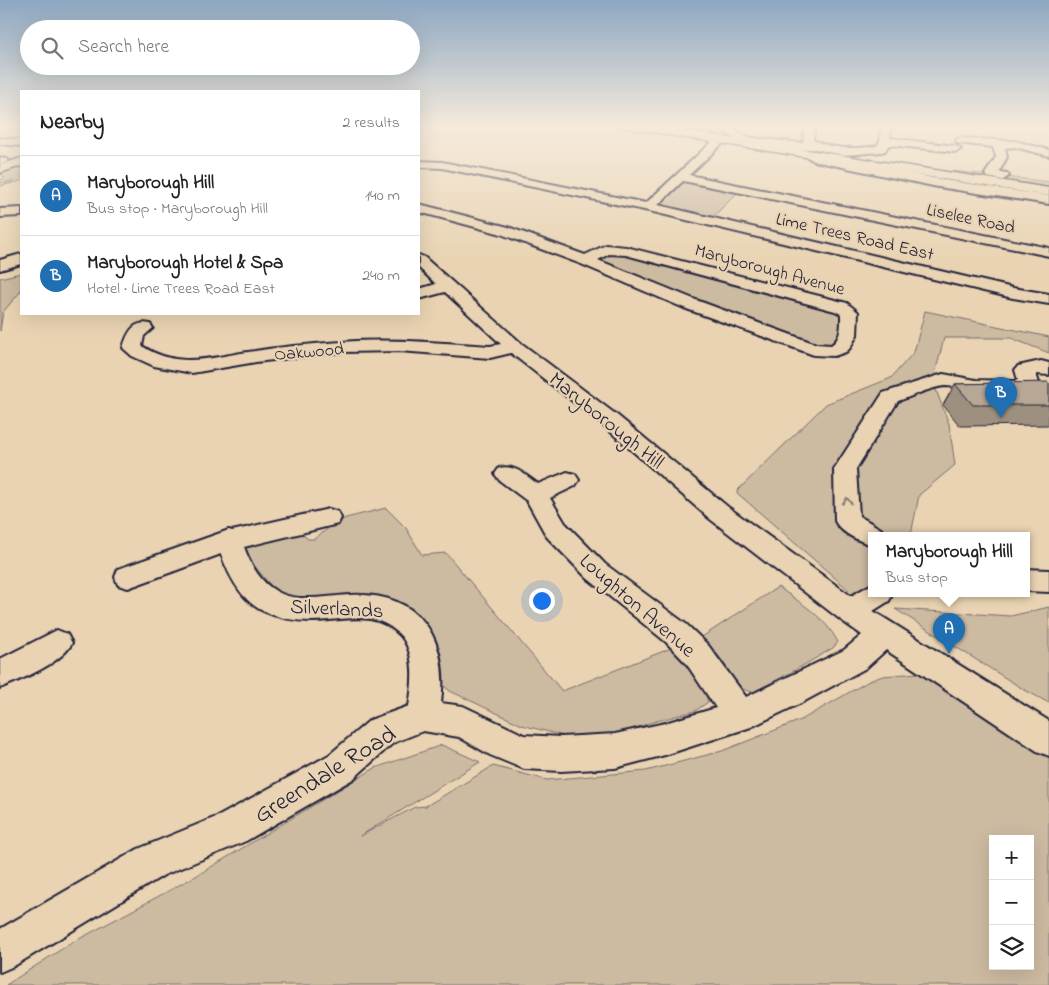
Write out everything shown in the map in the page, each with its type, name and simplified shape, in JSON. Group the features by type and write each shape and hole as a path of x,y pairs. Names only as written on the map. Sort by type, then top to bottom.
{"main road":[{"path":"927,171 1049,192"}],"street":[{"name":"Lime Trees Road East","path":"471,171 554,188 552,190 557,194 579,202 606,203 614,201 650,208 1013,293 1049,299"},
{"path":"650,208 687,171"},
{"path":"871,171 1049,200"},
{"path":"941,171 948,172"},
{"path":"993,171 991,174 1003,176"},
{"name":"Liselee Road","path":"680,177 1049,252"},
{"name":"Maryborough Avenue","path":"420,208 503,230 586,261 690,304 814,349 835,350 844,343 850,330 849,312 841,307 626,251 606,249 586,261"},
{"path":"0,213 20,212"},
{"path":"0,265 20,259"},
{"name":"Maryborough Hill","path":"420,261 515,347 611,421 719,513 851,612 1049,740"},
{"path":"420,294 448,286"},
{"name":"Oakwood","path":"144,328 136,334 132,348 145,357 182,367 343,346 399,346 490,352 515,347"},
{"path":"868,534 847,522 845,469 890,397 943,380 976,386 1016,387 1029,383 1025,370 1041,367 1049,369"},
{"name":"Loughton Avenue","path":"507,474 536,495 556,530 596,571 676,633 697,654 740,716"},
{"path":"536,495 567,480"},
{"path":"128,577 228,540 329,518"},
{"name":"Silverlands","path":"228,540 238,568 263,596 274,603 308,609 378,606 396,612 411,626 423,645 428,676 428,691 423,716"},
{"path":"1030,580 1049,581"},
{"path":"851,612 872,597"},
{"name":"Greendale Road","path":"0,952 151,862 233,828 341,767 382,731 423,716 463,722 502,743 524,752 561,754 615,751 665,740 740,716 792,692 855,659 884,634"},
{"path":"0,674 57,643"}],"shaded area":[{"path":"20,171 20,181 0,186 13,181 0,183 0,180 5,178 0,173"},
{"path":"953,171 1049,182 1049,190 952,175"},
{"path":"684,180 739,191 712,218 657,206"},
{"path":"606,249 841,307 850,330 832,350 586,261"},
{"path":"20,273 20,292 3,312 0,331 0,278"},
{"path":"925,311 1049,337 1049,353 1011,338 944,338 933,382 949,424 955,465 919,495 912,532 868,532 868,589 850,591 736,492 826,404 891,378 914,352"},
{"path":"386,508 406,528 422,555 446,553 562,691 674,647 701,682 708,702 695,711 620,733 564,736 522,725 450,691 439,682 407,611 281,598 247,557 246,542 299,531 308,539 314,539 334,524 346,518"},
{"path":"778,587 819,618 833,633 838,642 833,648 792,672 753,692 747,691 737,684 721,659 702,637"},
{"path":"1049,607 1049,703 1023,689 895,609 1011,616"},
{"path":"918,673 932,676 1049,751 1049,985 6,985 68,945 196,876 375,768 442,745 480,762 360,836 415,807 426,806 493,766 547,780 646,771 722,751 801,720 869,681 883,676"}],"building":[{"path":"1048,382 1049,405 973,405 955,384"}],"place":[{"name":"Maryborough Hotel & Spa","path":"1001,418"},
{"name":"Maryborough Hill","path":"949,654"}]}
